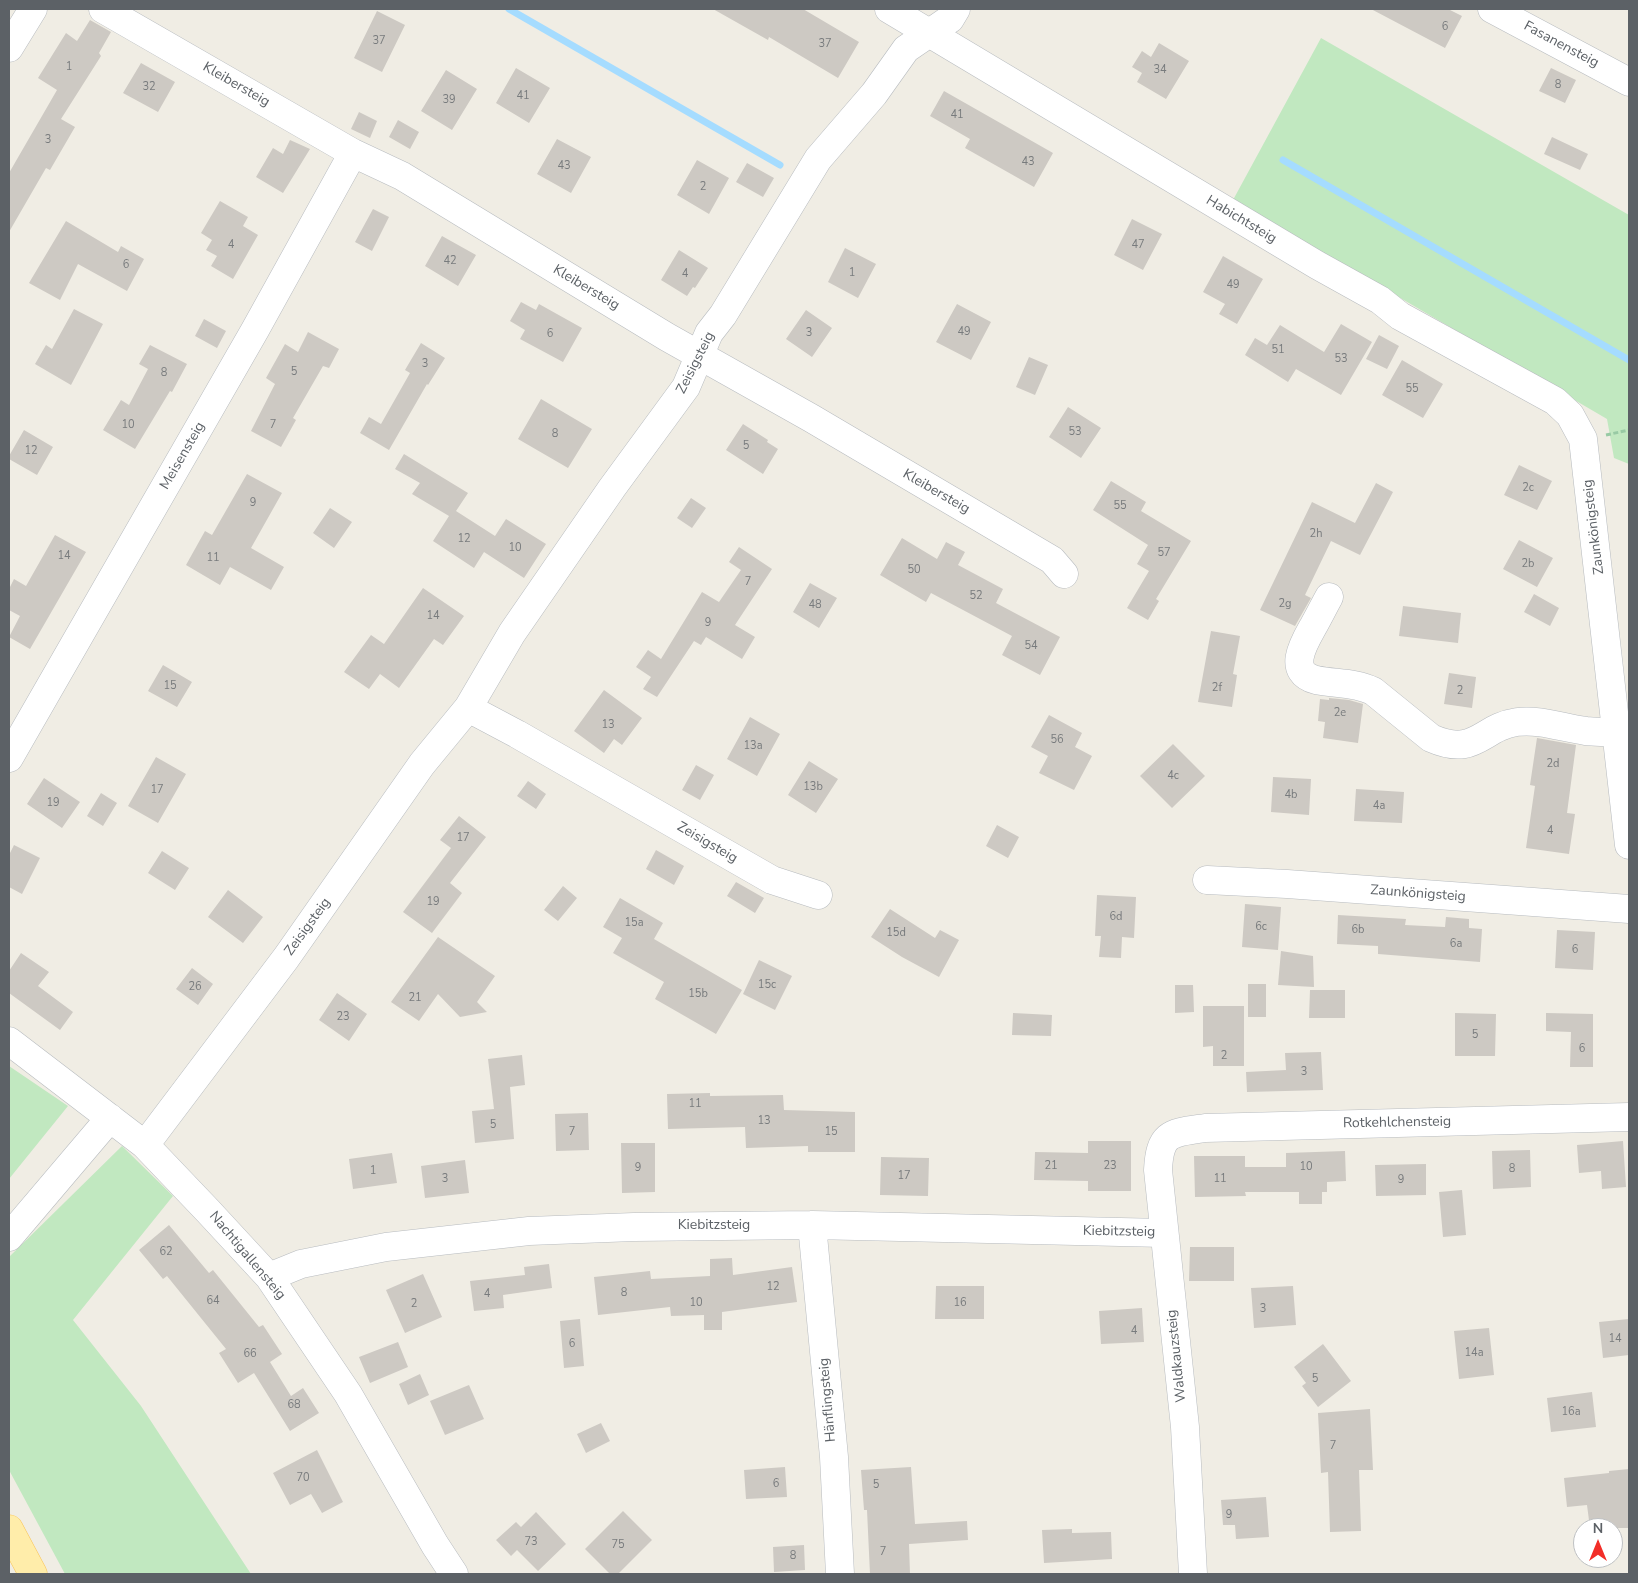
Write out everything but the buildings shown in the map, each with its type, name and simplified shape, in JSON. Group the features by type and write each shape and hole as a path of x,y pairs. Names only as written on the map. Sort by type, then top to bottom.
{"main road":[{"path":"9,1529 33,1574"}],"street":[{"path":"9,48 33,9"},
{"name":"Kleibersteig","path":"103,9 353,153 402,176 699,356 811,418 1052,560 1064,574"},
{"name":"Habichtsteig","path":"889,9 1308,260 1380,300 1400,316 1555,401 1570,415 1583,439"},
{"name":"Zeisigsteig","path":"145,1145 286,958 422,764 468,708 512,633 612,488 686,387 709,333 723,315 818,159 874,94 906,49 950,19 956,9"},
{"name":"Fasanensteig","path":"1492,9 1629,82"},
{"name":"Meisensteig","path":"9,758 246,346 353,153"},
{"name":"Zaunkönigsteig","path":"1583,439 1629,845"},
{"path":"1329,597 1302,648 1299,657 1299,667 1306,675 1314,679 1362,686 1372,691 1431,738 1448,744 1468,744 1502,727 1525,722 1586,731 1616,733"},
{"name":"Zeisigsteig","path":"468,708 517,734 772,880 818,895"},
{"name":"Zaunkönigsteig","path":"1208,880 1287,884 1629,910"},
{"name":"Nachtigallensteig","path":"9,1042 145,1145 208,1210 269,1278 348,1394 454,1574"},
{"name":"Rotkehlchensteig","path":"1166,1139 1182,1131 1205,1128 1629,1117"},
{"path":"9,1237 110,1118"},
{"name":"Waldkauzsteig","path":"1166,1139 1159,1152 1158,1170 1185,1427 1193,1574"},
{"name":"Kiebitzsteig","path":"269,1278 301,1264 386,1247 529,1231 634,1227 812,1225 1164,1233"},
{"name":"Hänflingsteig","path":"812,1225 834,1457 840,1574"}],"green space":[{"path":"1321,38 1629,215 1629,464 1614,458 1607,419 1233,200"},
{"path":"9,1066 68,1106 9,1179"},
{"path":"122,1146 173,1196 73,1320 141,1406 251,1574 65,1574 9,1470 9,1257"}],"waterway":[{"path":"509,9 780,165"},
{"path":"1283,160 1629,360"}]}
